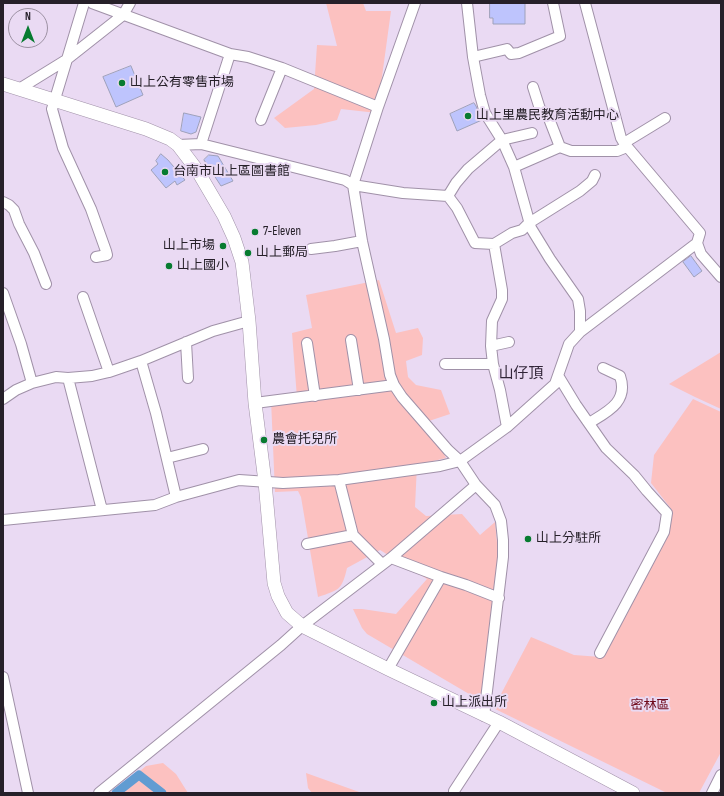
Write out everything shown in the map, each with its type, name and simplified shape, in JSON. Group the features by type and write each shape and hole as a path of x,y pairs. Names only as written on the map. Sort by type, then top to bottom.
{"main road":[{"path":"3,84 146,129 170,139 178,145 197,170 216,201 231,229 242,262 249,321 255,403 265,482 272,571 276,591 280,602 287,613 302,626 498,722 633,793"}],"street":[{"path":"84,3 52,109 63,148 91,209 106,250 107,255 96,257"},
{"path":"92,3 230,54 248,57 282,68 378,107"},
{"path":"19,89 66,60 123,15 130,3"},
{"path":"415,3 378,107 353,185 362,241 384,338 390,375 394,385 402,397 448,450 460,461 476,485 495,504 500,521 503,540 503,557 484,716"},
{"path":"467,3 473,57 485,113 502,140 514,167 529,223 550,259 578,299 580,311 580,332"},
{"path":"473,57 507,49 511,54 519,53 560,36 553,3"},
{"path":"3,520 155,505 176,497 239,480 283,483 339,480 440,466 460,461 507,427 555,384 559,377 569,344 580,332 697,242 700,233 625,145 621,138 585,3"},
{"path":"201,144 230,54"},
{"path":"261,120 282,68"},
{"path":"533,87 540,109 548,116 560,147"},
{"path":"514,167 560,147 571,151 617,151 665,118"},
{"path":"448,196 456,183 468,169 502,140 532,133"},
{"path":"178,145 201,144 345,180 353,185 403,193 448,196 457,208 475,243 494,244 512,233 522,230 529,223 592,181 595,175"},
{"path":"3,202 9,205 17,215 19,224 34,253 46,284"},
{"path":"311,249 362,241"},
{"path":"697,242 721,269"},
{"path":"697,242 701,254 721,278"},
{"path":"494,244 502,290 502,299 492,321 491,346 493,364 507,427"},
{"path":"3,293 21,344 32,383"},
{"path":"83,297 109,372"},
{"path":"3,399 16,390 32,383 56,377 68,378 92,376 109,372 141,361 213,331 249,321"},
{"path":"351,340 359,390"},
{"path":"186,342 188,378"},
{"path":"491,346 509,342"},
{"path":"307,343 315,396"},
{"path":"141,361 176,497"},
{"path":"445,364 493,364"},
{"path":"589,423 610,410 622,396 620,376 603,368"},
{"path":"559,377 576,405 606,448 634,474 667,513 664,532 600,653"},
{"path":"68,378 102,510"},
{"path":"255,403 394,385"},
{"path":"167,458 203,449"},
{"path":"339,480 353,534 382,564"},
{"path":"99,793 281,645 302,626 391,558 476,485"},
{"path":"307,544 353,534"},
{"path":"391,558 441,578 466,585 499,598"},
{"path":"388,669 441,578"},
{"path":"3,677 28,793"},
{"path":"454,791 498,722"},
{"path":"712,793 721,775"}],"green space":[{"path":"326,3 363,3 366,11 391,11 377,113 341,109 337,120 316,125 285,128 274,118 314,89 317,45 337,46"},
{"path":"379,280 396,333 418,328 423,338 422,355 406,361 408,377 416,385 441,390 450,414 429,421 446,458 417,465 415,507 426,516 462,514 480,535 495,522 499,563 481,701 367,634 362,628 353,609 396,614 427,579 380,550 347,568 341,585 335,591 318,597 301,497 298,491 275,492 271,400 297,398 292,333 312,328 306,295"},
{"path":"721,352 721,409 669,384"},
{"name":"密林區","path":"693,399 721,412 721,752 699,793 667,793 491,707 501,694 531,637 574,655 601,657 668,532 672,510 651,483 654,455"},
{"path":"163,763 176,774 188,793 113,793 146,766"},
{"path":"306,773 362,793 312,793 308,788"}],"building":[{"path":"490,3 525,3 525,24 493,24 493,18 490,18"},
{"name":"山上公有零售市場","path":"131,66 143,95 116,107 103,77"},
{"name":"山上里農民教育活動中心","path":"474,103 482,120 457,131 450,114"},
{"path":"184,113 201,117 196,132 191,134 181,131"},
{"name":"台南市山上區圖書館","path":"161,154 185,180 177,185 175,181 166,188 151,170 158,164 156,161"},
{"path":"209,155 218,156 233,181 221,186 204,160"},
{"path":"691,256 702,271 694,277 683,262"}],"waterway":[{"path":"116,793 139,775 162,793"}],"place":[{"name":"山上公有零售市場","path":"122,83"},
{"name":"山上里農民教育活動中心","path":"468,116"},
{"name":"台南市山上區圖書館","path":"165,172"},
{"name":"7-Eleven","path":"255,232"},
{"name":"山上市場","path":"223,246"},
{"name":"山上郵局","path":"248,253"},
{"name":"山上國小","path":"169,266"},
{"name":"農會托兒所","path":"264,440"},
{"name":"山上分駐所","path":"528,539"},
{"name":"山上派出所","path":"434,703"}],"district":[{"name":"山仔頂","path":"521,374"}]}
